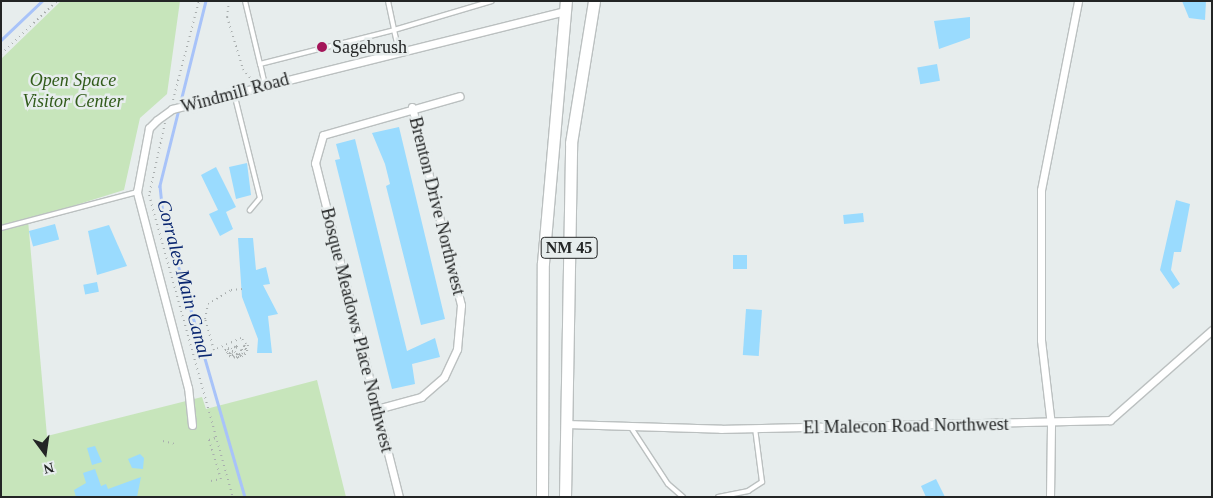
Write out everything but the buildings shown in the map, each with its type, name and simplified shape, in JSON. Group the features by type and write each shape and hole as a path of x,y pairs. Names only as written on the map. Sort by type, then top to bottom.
{"main road":[{"name":"NM 45","path":"565,497 571,143 594,1"},
{"name":"NM 45","path":"542,497 543,263 565,6"}],"street":[{"path":"1050,497 1051,425 1041,340 1041,190 1078,1"},
{"name":"Windmill Road","path":"192,424 188,388 137,192 150,128 169,111 190,107 255,87 399,51 565,6"},
{"path":"412,107 460,96"},
{"name":"Bosque Meadows Place Northwest","path":"399,497 315,164 323,135 412,107"},
{"name":"Brenton Drive Northwest","path":"377,409 421,397 444,376 457,349 461,305 412,107"},
{"name":"El Malecon Road Northwest","path":"566,424 755,428 1051,425 1110,420 1212,330"}],"lane":[{"path":"244,1 265,85"},
{"path":"388,1 399,51"},
{"path":"260,64 394,30 492,1"},
{"path":"234,93 260,198 250,210"},
{"path":"1,228 137,192"},
{"path":"630,426 671,488 683,497"},
{"path":"718,497 748,491 762,482 755,428"}],"path":[{"path":"1,54 56,1"},
{"path":"199,1 179,87 169,111 149,195 233,497"},
{"path":"229,1 229,23 244,69 255,87"},
{"path":"235,347 231,348 237,354 230,348 224,349 231,358 237,358 244,356 248,349 248,345 245,353 239,357 234,357 228,354 226,350 232,356 237,356 231,354 228,349 238,354 245,346 238,357 245,352 246,347 245,341 237,337 214,350 205,319 208,304 231,290 242,289"},
{"path":"211,481 221,479 209,440 216,438"},
{"path":"164,441 176,444"}],"green space":[{"name":"Open Space Visitor Center","path":"61,1 180,1 167,94 140,118 124,190 28,220 47,436 202,397 206,409 317,380 346,497 1,497 1,59"}],"waterway":[{"path":"1,40 42,1"},
{"name":"Corrales Main Canal","path":"206,1 160,186 163,213 245,497"}],"place":[{"name":"Sagebrush","path":"322,47"}]}
